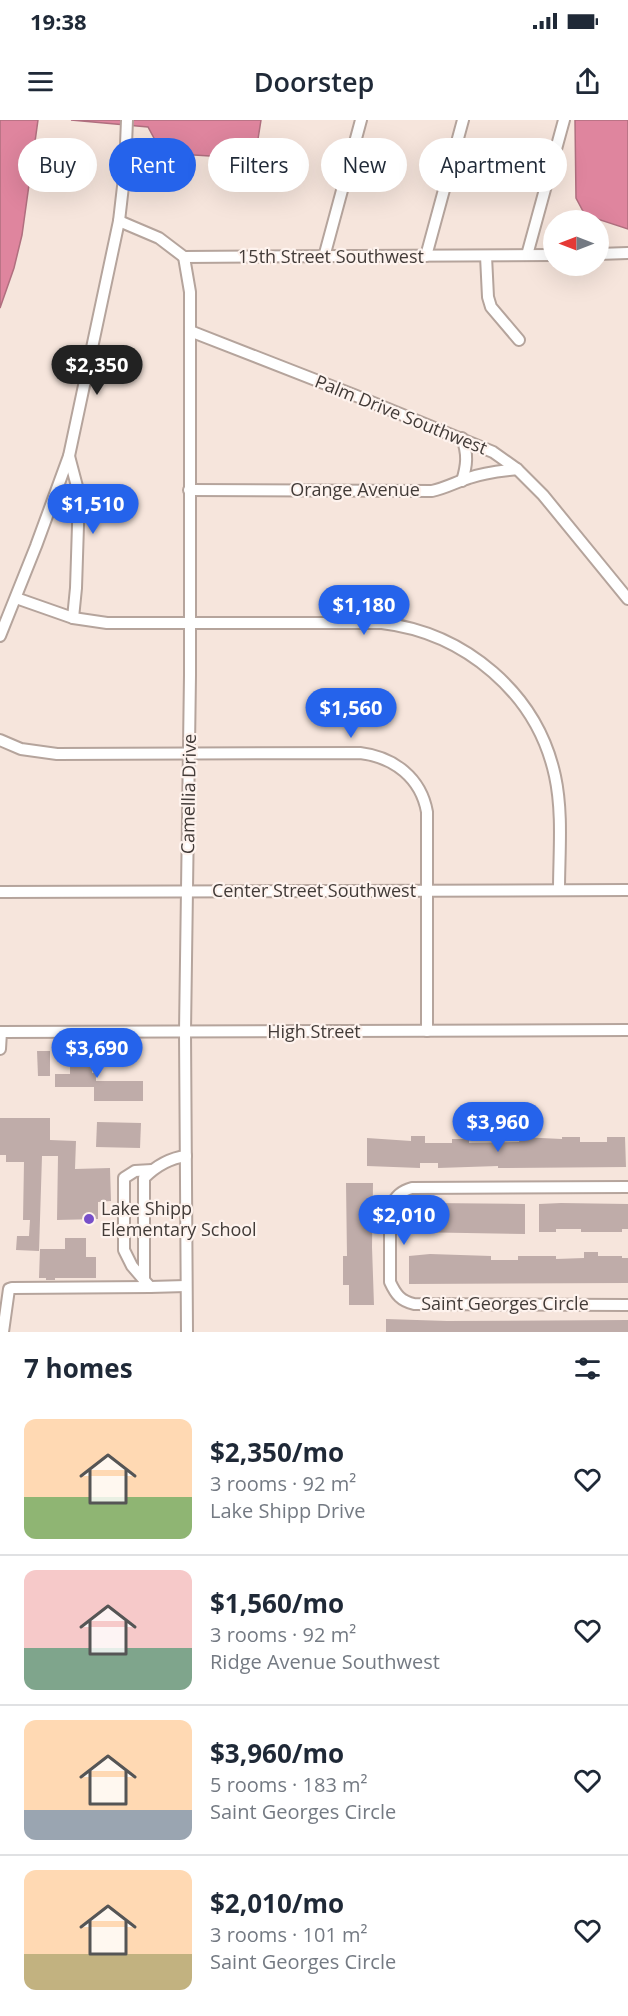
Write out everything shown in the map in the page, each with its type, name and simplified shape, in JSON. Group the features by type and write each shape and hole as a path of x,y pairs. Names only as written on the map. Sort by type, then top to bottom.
{"street":[{"path":"0,636 69,456 119,221 127,120"},
{"path":"324,257 361,120"},
{"path":"426,256 463,120"},
{"path":"527,255 564,120"},
{"path":"119,221 152,234 184,257"},
{"path":"609,254 628,253"},
{"name":"15th Street Southwest","path":"184,257 543,255"},
{"path":"486,256 488,297 492,307 519,340"},
{"name":"Camellia Drive","path":"184,257 190,292 190,753 185,1032 187,1332"},
{"name":"Palm Drive Southwest","path":"190,332 493,452 517,469 567,524 628,598"},
{"path":"462,438 467,451 467,459 462,481"},
{"path":"69,456 79,494 77,576 73,618"},
{"name":"Orange Avenue","path":"189,490 432,490 449,487 489,472 517,469"},
{"path":"16,598 73,618 107,623 382,623 426,632 446,640 469,653 493,672 519,699 546,747 555,776 559,805 559,890"},
{"path":"0,740 21,749 36,752 100,754 360,753 392,762 418,787 425,805 427,1031"},
{"name":"Center Street Southwest","path":"0,892 628,890"},
{"name":"High Street","path":"1,1032 628,1030"},
{"path":"0,1049 1,1032"},
{"path":"147,1284 144,1178 152,1170 176,1157 186,1156"},
{"path":"147,1284 127,1259 124,1250 123,1184 128,1174 152,1170"},
{"name":"Saint Georges Circle","path":"628,1187 412,1188 402,1191 394,1198 390,1207 390,1282 394,1292 403,1302 414,1304 628,1305"},
{"path":"3,1332 10,1288 147,1284 186,1286"}],"shaded area":[{"path":"0,120 38,120 35,138 18,138 18,192 28,192 22,235 14,268 0,308"},
{"path":"71,120 261,120 258,138 208,138 208,156 196,155 196,138 154,138 148,127"},
{"path":"575,120 628,120 628,229 609,223 609,210 582,210 576,198"}],"building":[{"path":"70,1046 92,1046 92,1073 96,1073 96,1081 143,1081 143,1101 94,1101 94,1087 55,1087 55,1074 70,1074"},
{"path":"37,1051 50,1051 50,1076 38,1076"},
{"path":"0,1118 50,1118 50,1140 76,1141 75,1169 110,1168 111,1201 98,1202 98,1219 57,1220 58,1156 42,1156 39,1251 16,1250 17,1236 29,1236 30,1220 23,1220 24,1162 6,1162 6,1155 0,1155"},
{"path":"97,1122 141,1123 140,1148 96,1147"},
{"path":"411,1136 425,1136 425,1143 452,1143 452,1139 469,1139 469,1143 519,1142 520,1137 562,1139 562,1137 580,1137 580,1142 607,1142 607,1137 625,1137 626,1167 438,1168 438,1163 420,1163 420,1168 367,1166 367,1138 411,1141"},
{"path":"346,1183 373,1183 374,1305 349,1305 349,1285 343,1285 343,1256 347,1256"},
{"path":"430,1203 525,1204 525,1234 408,1232 409,1205 430,1205"},
{"path":"539,1204 628,1204 628,1229 622,1229 622,1232 581,1232 581,1229 556,1229 556,1232 539,1232"},
{"path":"65,1238 86,1238 86,1257 96,1257 96,1278 46,1280 46,1278 39,1278 40,1249 65,1249"},
{"path":"584,1252 598,1252 598,1256 628,1258 628,1283 409,1284 409,1256 430,1254 491,1256 491,1260 518,1260 518,1256 556,1256 556,1259 584,1258"},
{"path":"386,1319 628,1320 628,1332 386,1332"}],"place":[{"name":"Lake Shipp Elementary School","path":"89,1219"}]}
